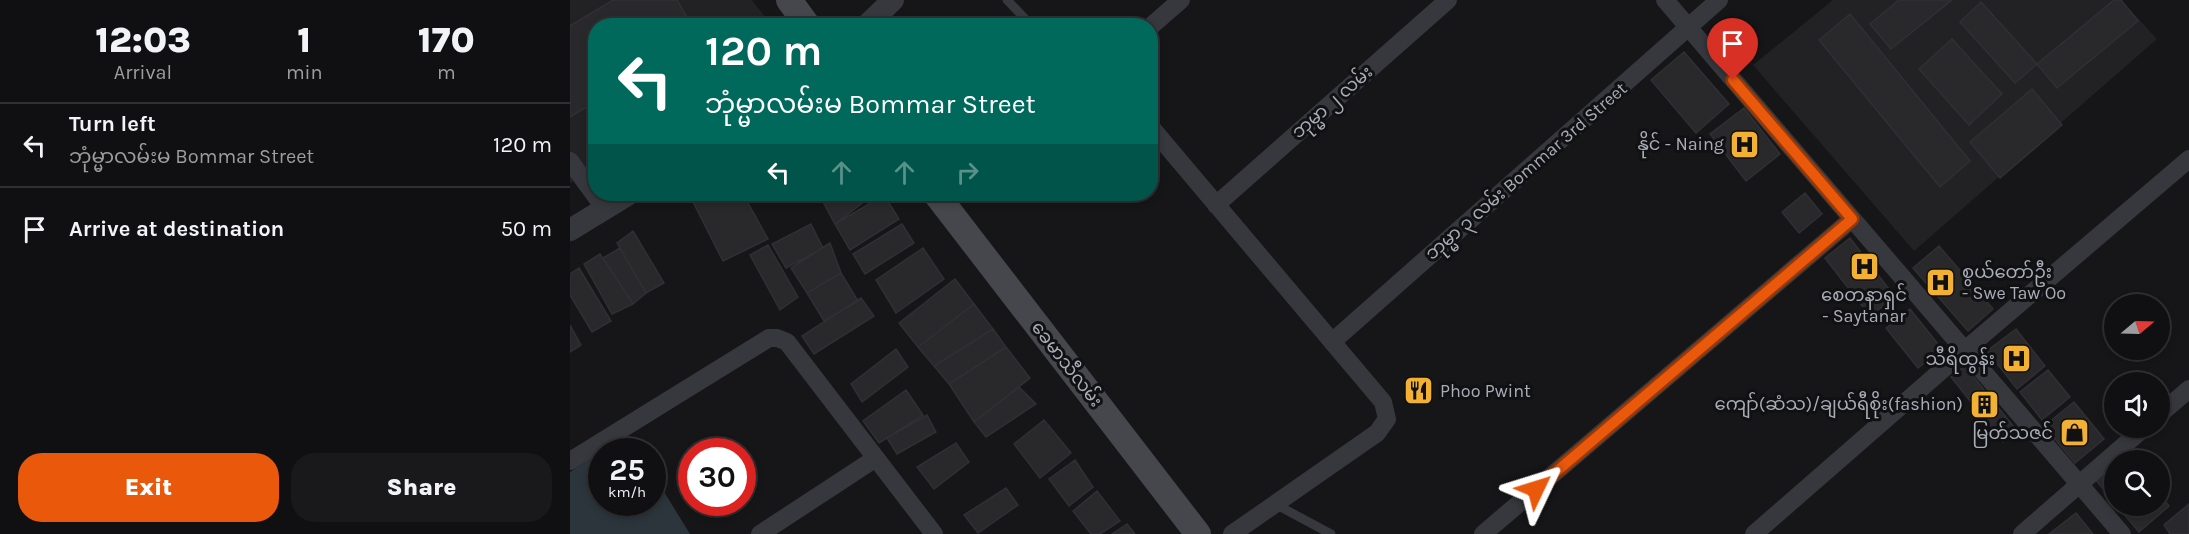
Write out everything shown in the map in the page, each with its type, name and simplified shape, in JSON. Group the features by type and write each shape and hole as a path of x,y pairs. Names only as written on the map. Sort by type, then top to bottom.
{"main road":[{"path":"789,0 802,18"},
{"name":"ခေမာသီလမ်း","path":"941,201 1198,534"}],"street":[{"path":"874,18 893,0"},
{"path":"1158,20 1181,0"},
{"name":"ဘုမ္မာ ၂ လမ်း","path":"1216,205 1448,0"},
{"path":"1665,0 2122,534"},
{"name":"ဘုမ္မာ ၃ လမ်း Bommar 3rd Street","path":"1332,342 1719,0"},
{"path":"1158,136 1383,402 1388,419 1377,433 1232,534"},
{"path":"1754,534 2189,159"},
{"path":"570,161 588,186"},
{"path":"599,201 605,209"},
{"path":"570,230 618,201"},
{"path":"1483,534 1852,219"},
{"path":"570,460 769,338 777,338 787,342 934,534"},
{"path":"2170,405 2189,389"},
{"path":"2022,534 2132,438"},
{"path":"760,534 876,458"}],"lane":[{"path":"1007,0 1024,18"},
{"path":"1275,504 1332,534"}],"shaded area":[{"path":"570,0 752,0 766,18 588,18 588,171 570,183"},
{"path":"1833,0 2121,0 2157,39 1914,251 1753,65"},
{"path":"588,460 588,516 666,516 666,495 690,534 570,534 570,472"}],"building":[{"path":"613,0 677,0 687,18 588,18 588,106 570,117 570,26"},
{"path":"1899,0 1952,0 1891,49 1870,24"},
{"path":"2114,0 2121,0 2138,21 2057,88 2037,64"},
{"path":"1981,2 2037,64 2015,83 1960,22"},
{"path":"1850,14 1970,161 1940,187 1819,40"},
{"path":"1952,39 2002,94 1969,125 1919,69"},
{"path":"1684,52 1729,104 1696,133 1651,80"},
{"path":"2032,89 2062,125 2000,178 1970,142"},
{"name":"နိုင် - Naing","path":"1744,108 1780,154 1746,181 1710,134"},
{"path":"1805,193 1822,214 1799,233 1782,212"},
{"path":"693,201 747,201 768,239 723,261"},
{"path":"823,201 865,201 835,224"},
{"path":"874,201 888,201 899,219 850,250 835,224"},
{"path":"811,224 823,248 786,268 772,244"},
{"path":"902,224 914,243 865,274 853,254"},
{"path":"633,231 664,283 646,293 617,243"},
{"path":"1850,238 1895,297 1870,316 1825,258"},
{"path":"830,243 841,273 807,293 791,268"},
{"path":"768,245 798,297 780,310 750,255"},
{"path":"1939,246 1993,309 1968,331 1913,268"},
{"path":"620,248 646,293 633,304 603,258"},
{"path":"923,248 944,279 896,313 876,280"},
{"path":"600,254 633,304 612,314 584,264"},
{"path":"579,268 611,321 592,332 570,295 570,274"},
{"path":"841,273 858,301 824,321 807,293"},
{"path":"955,279 974,304 918,347 899,323"},
{"path":"861,298 874,316 814,354 802,336"},
{"path":"974,304 993,329 934,366 918,347"},
{"path":"1910,309 1942,349 1918,368 1886,328"},
{"path":"570,325 581,345 570,352"},
{"path":"993,329 1006,347 949,384 934,366"},
{"name":"သီရိထွန်း","path":"2016,329 2045,366 2017,389 1987,351"},
{"path":"1006,347 1030,378 974,422 949,384"},
{"path":"896,349 908,367 862,402 851,384"},
{"name":"ကျော်(ဆံသ)/ချယ်ရီစိုး(fashion)","path":"1965,366 2017,431 2003,442 1951,377"},
{"path":"2048,370 2070,397 2042,420 2020,392"},
{"path":"1019,387 1036,404 986,437 974,422"},
{"path":"906,390 923,415 879,443 863,421"},
{"name":"မြတ်သဇင်","path":"2074,402 2104,439 2075,463 2044,426"},
{"path":"927,415 936,432 897,454 887,438"},
{"path":"1044,420 1071,453 1040,478 1014,444"},
{"path":"956,443 969,462 934,489 917,467"},
{"path":"1075,460 1093,487 1069,506 1049,479"},
{"path":"2104,471 2104,490 2095,479"},
{"path":"1006,488 1018,505 978,533 964,515"},
{"path":"1097,491 1120,521 1100,534 1091,534 1073,511"},
{"path":"2189,504 2189,534 2170,534 2164,525"},
{"path":"2076,513 2093,534 2049,534"},
{"path":"2125,516 2157,516 2139,532"},
{"path":"1127,524 1135,534 1112,534"}],"place":[{"name":"နိုင် - Naing","path":"1745,144"},
{"name":"စေတနာရှင် - Saytanar","path":"1864,266"},
{"name":"စွယ်တော်ဦး - Swe Taw Oo","path":"1941,282"},
{"name":"သီရိထွန်း","path":"2016,359"},
{"name":"Phoo Pwint","path":"1419,391"},
{"name":"ကျော်(ဆံသ)/ချယ်ရီစိုး(fashion)","path":"1984,404"},
{"name":"မြတ်သဇင်","path":"2074,433"}],"route":[{"path":"1536,489 1852,219 1733,80"}]}
